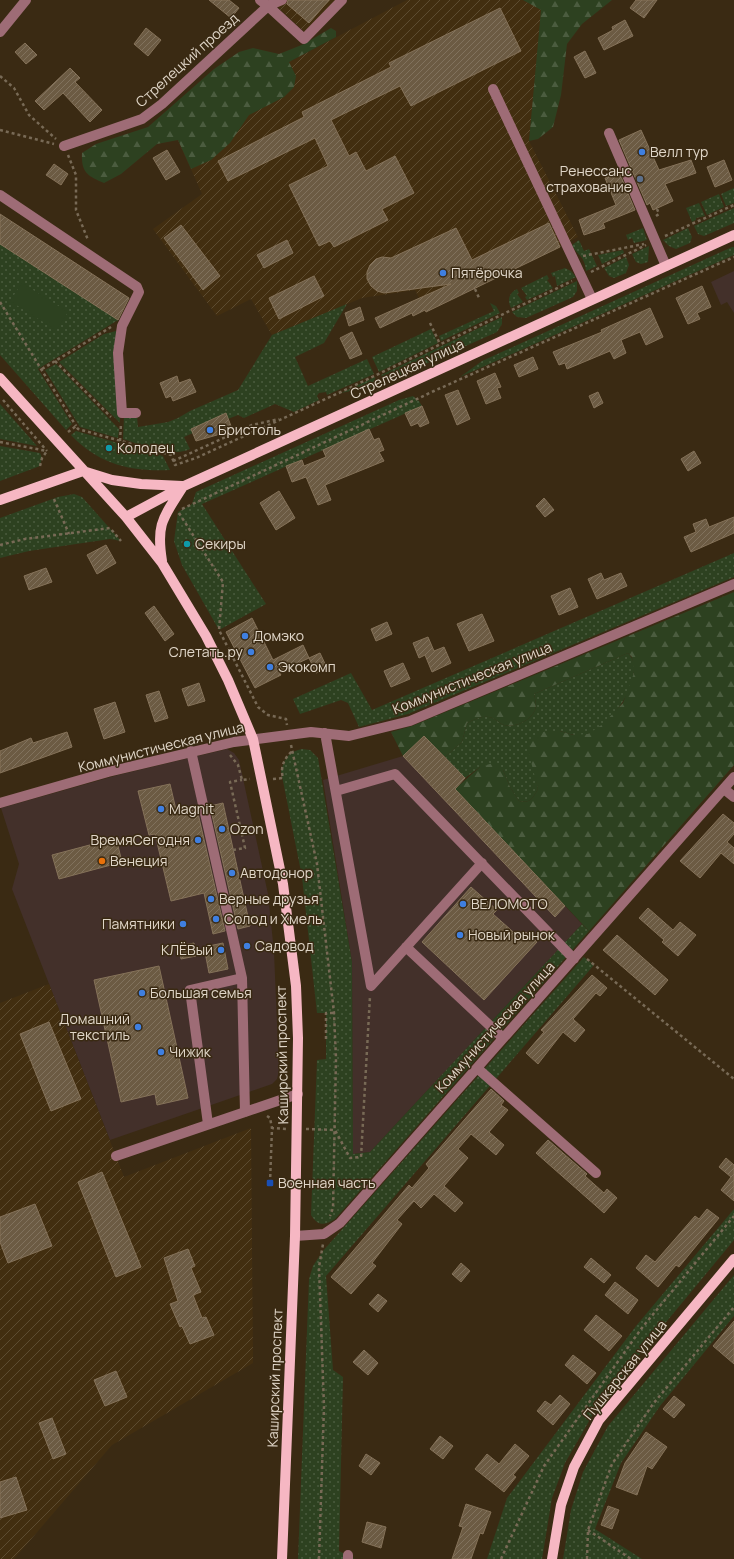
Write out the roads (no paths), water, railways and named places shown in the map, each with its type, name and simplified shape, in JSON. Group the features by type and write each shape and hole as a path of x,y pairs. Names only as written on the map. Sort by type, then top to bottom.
{"main road":[{"name":"Стрелецкая улица","path":"83,471 112,480 141,484 184,486 734,235"},
{"path":"0,378 83,471 0,500"},
{"name":"Каширский проспект","path":"83,471 126,517 162,563 206,636 228,680 252,739 282,884 296,986 298,1038 295,1236 282,1559"},
{"path":"126,517 184,486"},
{"path":"162,563 159,543 161,521 184,486"},
{"name":"Пушкарская улица","path":"552,1559 561,1505 574,1467 599,1420 734,1259"}],"street":[{"path":"0,32 26,0"},
{"name":"Стрелецкий проезд","path":"64,146 142,119 162,104 264,3 282,0"},
{"path":"264,3 304,39 342,0"},
{"path":"493,89 592,299"},
{"path":"609,133 666,266"},
{"path":"0,196 137,287 139,292 122,326 118,353 122,413 136,413"},
{"name":"Коммунистическая улица","path":"0,803 191,751 252,739 311,732 349,736 410,721 734,584"},
{"path":"325,733 371,986 482,864"},
{"path":"191,751 242,978 245,1112"},
{"path":"336,791 395,774 482,864 576,955"},
{"name":"Коммунистическая улица","path":"295,1236 324,1234 340,1222 734,777"},
{"path":"724,789 734,797"},
{"path":"406,947 503,1038"},
{"path":"208,1124 190,990 242,978"},
{"path":"477,1068 596,1173"},
{"path":"116,1156 298,1094"}],"place":[{"name":"Велл тур","path":"642,152"},
{"name":"Ренессанс страхование","path":"640,179"},
{"name":"Пятёрочка","path":"443,273"},
{"name":"Бристоль","path":"210,430"},
{"name":"Колодец","path":"109,448"},
{"name":"Секиры","path":"187,544"},
{"name":"Домэко","path":"245,636"},
{"name":"Слетать.ру","path":"251,652"},
{"name":"Экокомп","path":"270,667"},
{"name":"Magnit","path":"161,809"},
{"name":"Ozon","path":"222,829"},
{"name":"ВремяСегодня","path":"198,840"},
{"name":"Венеция","path":"102,861"},
{"name":"Автодонор","path":"232,873"},
{"name":"Верные друзья","path":"211,899"},
{"name":"ВЕЛОМОТО","path":"463,904"},
{"name":"Солод и Хмель","path":"216,919"},
{"name":"Памятники","path":"183,924"},
{"name":"Новый рынок","path":"460,935"},
{"name":"Садовод","path":"247,946"},
{"name":"КЛЁВый","path":"221,950"},
{"name":"Большая семья","path":"142,993"},
{"name":"Домашний текстиль","path":"138,1027"},
{"name":"Чижик","path":"161,1052"},
{"name":"Военная часть","path":"270,1183"}]}
